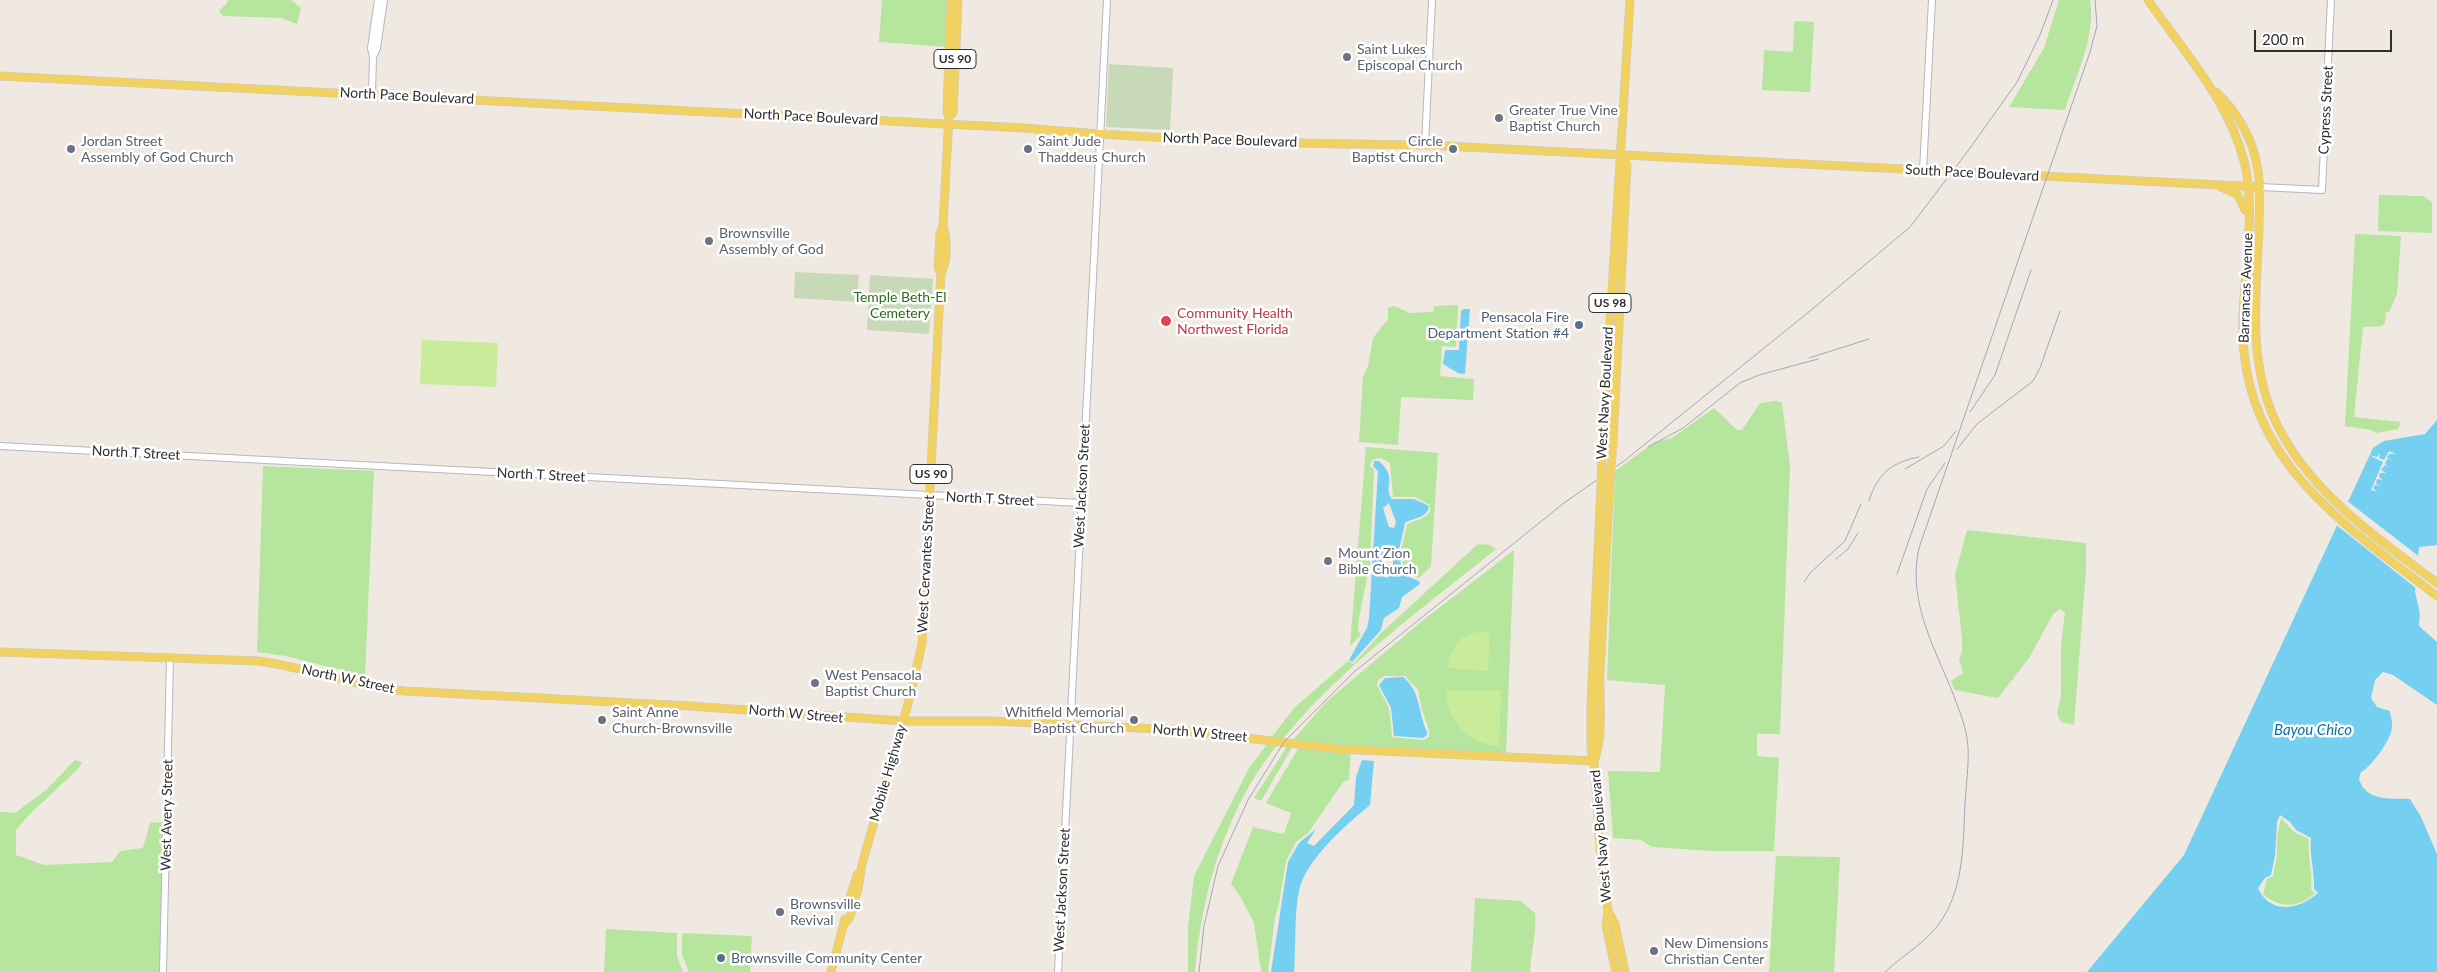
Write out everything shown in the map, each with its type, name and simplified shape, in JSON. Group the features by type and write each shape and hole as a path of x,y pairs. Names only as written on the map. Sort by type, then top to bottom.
{"main road":[{"name":"West Cervantes Street","path":"949,120 947,112 951,0"},
{"name":"West Cervantes Street","path":"916,675 922,644 940,273 938,268 940,234 943,225 949,120 952,112 958,0"},
{"path":"1622,154 1630,0"},
{"name":"Barrancas Avenue","path":"2148,0 2244,129 2257,166 2260,187 2257,354 2262,385 2273,416 2301,464 2322,488 2380,540 2437,583"},
{"name":"North Pace Boulevard","path":"0,76 949,120 1100,135 1330,144 1425,144 1622,154"},
{"name":"Barrancas Avenue","path":"2213,89 2238,139 2245,164 2248,186 2243,317 2245,356 2251,386 2264,424 2276,449 2296,476 2335,515 2437,596"},
{"name":"South Pace Boulevard","path":"1622,154 2260,187"},
{"name":"West Navy Boulevard","path":"1594,761 1598,750 1599,738 1599,696 1627,165 1622,154"},
{"name":"West Navy Boulevard","path":"1616,972 1606,925 1608,911 1600,847 1594,761 1591,750 1590,703 1618,168 1622,154"},
{"path":"2214,185 2238,195 2244,204 2248,223"},
{"name":"North W Street","path":"0,652 264,662 390,690 690,706 903,721 994,721 1178,730 1338,749 1594,761"},
{"name":"Mobile Highway","path":"831,972 846,922 856,875 860,872 916,675"},
{"name":"West Navy Boulevard","path":"1608,911 1615,924 1624,972"}],"street":[{"path":"374,57 371,48 378,0"},
{"path":"372,94 374,57 384,0"},
{"name":"West Jackson Street","path":"1058,972 1107,0"},
{"path":"1425,144 1432,0"},
{"path":"1923,171 1932,0"},
{"name":"Cypress Street","path":"2322,190 2331,0"},
{"name":"South Pace Boulevard","path":"2260,187 2322,190"},
{"name":"North T Street","path":"0,446 1081,503"},
{"name":"West Avery Street","path":"163,972 170,658"}],"green space":[{"path":"227,0 291,0 301,8 297,24 281,18 223,16 219,11 228,2"},
{"path":"882,0 948,0 947,47 879,42"},
{"path":"2059,0 2090,0 2091,14 2088,42 2065,110 2009,107 2044,48"},
{"path":"1794,21 1814,22 1810,92 1762,90 1764,50 1793,52"},
{"path":"1109,64 1173,68 1170,130 1106,127"},
{"path":"2379,195 2423,196 2432,202 2432,233 2378,231"},
{"path":"2355,234 2401,236 2397,294 2389,312 2386,312 2385,323 2382,326 2363,327 2354,417 2401,422 2398,429 2376,433 2371,430 2345,426"},
{"path":"795,272 859,275 857,302 794,298"},
{"name":"Temple Beth-El Cemetery","path":"870,275 933,279 929,334 867,330"},
{"path":"1458,305 1456,347 1442,346 1440,376 1474,379 1473,400 1401,397 1398,445 1359,442 1363,377 1368,366 1373,338 1388,319 1388,308 1394,306 1410,313 1433,312 1434,306"},
{"path":"422,340 498,343 496,387 420,384"},
{"path":"1782,402 1790,466 1780,734 1757,734 1757,756 1779,758 1774,851 1712,851 1652,847 1641,840 1613,838 1608,771 1660,772 1665,685 1607,680 1615,471 1655,442 1672,438 1714,408 1737,430 1742,430 1760,403"},
{"path":"1366,447 1438,453 1431,566 1419,578 1404,573 1401,550 1407,525 1428,515 1430,505 1415,497 1393,497 1390,463 1381,458 1372,460 1370,466 1374,470 1370,563 1359,618 1358,631 1361,635 1350,646"},
{"path":"263,466 374,471 365,676 286,656 257,652"},
{"path":"1967,530 2086,543 2086,569 2074,725 2061,722 2057,714 2061,695 2061,645 2065,612 2060,609 2053,614 2029,658 1998,698 1955,690 1951,681 1963,673 1959,659 1962,651 1962,639 1955,575"},
{"path":"1478,544 1490,545 1496,549 1384,639 1330,687 1282,740 1271,738 1294,708 1348,661 1353,664 1381,633"},
{"path":"1514,550 1506,755 1338,747 1292,741 1326,702 1421,622","holes":["1385,676 1405,676 1418,690 1429,731 1429,737 1423,740 1392,737 1389,708 1377,685 1378,680"]},
{"path":"1490,631 1488,671 1448,668 1453,651 1460,640 1472,634"},
{"path":"1499,690 1501,692 1499,746 1478,741 1462,729 1451,712 1446,691"},
{"path":"1268,743 1278,744 1244,795 1231,823 1211,881 1198,942 1195,972 1188,972 1188,927 1194,876 1249,768"},
{"path":"1288,745 1293,746 1261,801 1254,798"},
{"path":"1299,747 1351,752 1349,780 1344,781 1308,833 1296,842 1286,861 1275,917 1268,972 1261,972 1254,923 1240,896 1231,884 1253,827 1284,834 1291,813 1266,803"},
{"path":"75,760 82,762 79,768 30,814 16,830 16,855 44,865 112,862 120,851 143,848 150,823 163,822 160,972 0,972 0,812 15,813 47,789"},
{"path":"2281,818 2294,832 2309,839 2311,889 2315,893 2303,902 2289,905 2276,902 2263,894 2267,879 2273,876"},
{"path":"1776,856 1840,857 1834,972 1769,972"},
{"path":"1475,898 1521,901 1535,913 1530,972 1471,972"},
{"path":"606,929 677,933 677,956 683,972 604,972"},
{"path":"682,933 752,936 750,972 689,972 682,955"}],"water":[{"path":"1470,309 1465,374 1458,373 1443,364 1445,350 1459,350 1461,311"},
{"name":"Bayou Chico","path":"2437,420 2437,545 2419,547 2415,592 2420,614 2419,626 2437,642 2437,705 2393,675 2383,672 2375,680 2371,698 2377,707 2390,711 2391,732 2380,752 2361,772 2359,779 2367,792 2373,795 2410,799 2421,817 2437,854 2437,972 2087,972 2184,855 2373,448 2384,441 2425,434","holes":["2280,815 2290,822 2296,830 2311,838 2314,889 2318,893 2302,903 2285,907 2270,903 2263,897 2258,888 2265,878 2271,875 2275,856 2277,822"]},
{"path":"1374,461 1379,461 1388,473 1389,494 1392,499 1414,499 1429,506 1423,516 1405,523 1399,550 1402,574 1419,581 1420,584 1402,597 1399,608 1384,618 1381,630 1352,662 1349,660 1367,628 1369,618 1378,471 1373,466","holes":["1389,503 1396,522 1394,528 1389,527 1383,508","1384,545 1390,545 1394,550 1392,574 1386,578 1380,574"]},
{"path":"1403,677 1409,683 1416,696 1427,732 1427,735 1423,738 1394,736 1391,708 1379,685 1385,678"},
{"path":"1362,760 1374,761 1370,805 1328,844 1309,867 1303,879 1297,901 1294,972 1271,972 1288,862 1299,843 1316,829 1307,843 1314,846 1354,805 1356,777"}],"pier":[{"path":"2389,451 2396,454 2389,454 2387,458 2393,461 2387,459 2385,464 2389,467 2385,465 2381,470 2386,473 2380,473 2379,477 2383,480 2377,479 2376,484 2381,486 2375,485 2373,488 2377,492 2371,490 2383,462 2369,455 2377,457 2380,453 2379,458 2384,460"},
{"path":"2346,500 2421,558 2417,589 2335,524"}],"railway":[{"path":"1199,972 1204,926 1218,866 1248,800 1284,742 1354,672 1564,503 1624,461 1810,311 1910,227 1968,151 2017,82 2040,35 2053,0"},
{"path":"1885,972 1923,941 1943,918 1955,891 1963,848 1968,761 1967,742 1960,712 1926,629 1921,609 1916,569 1919,548 2090,52 2097,26 2095,0"},
{"path":"1970,412 1995,375 2031,270"},
{"path":"1957,449 1977,424 2033,381 2040,368 2060,311"},
{"path":"1809,358 1869,339"},
{"path":"1648,447 1683,428 1740,383 1759,375 1818,359"},
{"path":"1905,469 1944,446 1956,431"},
{"path":"1869,501 1876,483 1887,471 1901,462 1919,457"},
{"path":"1897,574 1927,489 1945,463"},
{"path":"1804,582 1811,572 1845,541 1861,504"},
{"path":"1836,559 1848,549 1858,533"}],"place":[{"name":"Saint Lukes Episcopal Church","path":"1347,57"},
{"name":"Greater True Vine Baptist Church","path":"1499,118"},
{"name":"Jordan Street Assembly of God Church","path":"71,149"},
{"name":"Saint Jude Thaddeus Church","path":"1028,149"},
{"name":"Circle Baptist Church","path":"1453,149"},
{"name":"Brownsville Assembly of God","path":"709,241"},
{"name":"Community Health Northwest Florida","path":"1166,321"},
{"name":"Pensacola Fire Department Station #4","path":"1579,325"},
{"name":"Mount Zion Bible Church","path":"1328,561"},
{"name":"West Pensacola Baptist Church","path":"815,683"},
{"name":"Saint Anne Church-Brownsville","path":"602,720"},
{"name":"Whitfield Memorial Baptist Church","path":"1134,720"},
{"name":"Brownsville Revival","path":"780,912"},
{"name":"New Dimensions Christian Center","path":"1654,951"},
{"name":"Brownsville Community Center","path":"721,958"}]}
